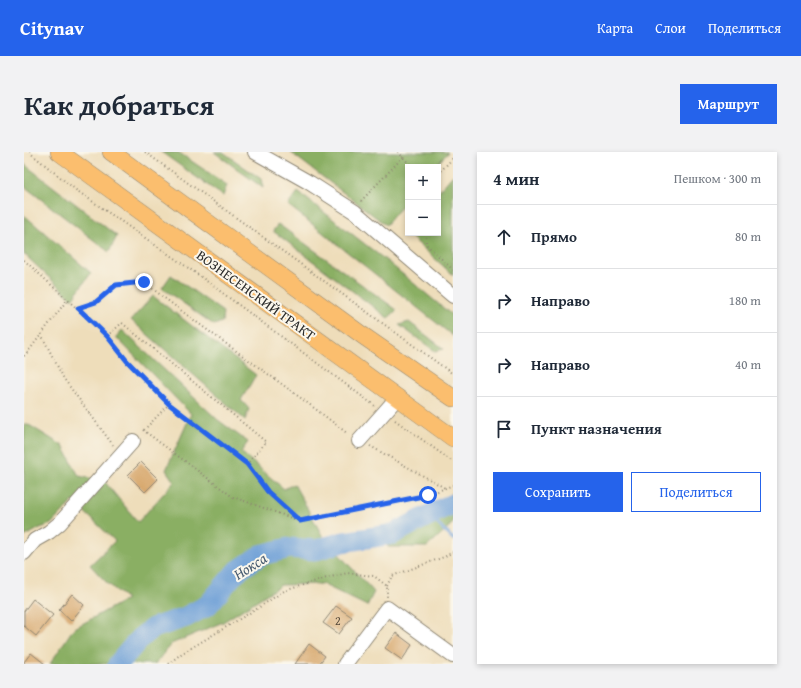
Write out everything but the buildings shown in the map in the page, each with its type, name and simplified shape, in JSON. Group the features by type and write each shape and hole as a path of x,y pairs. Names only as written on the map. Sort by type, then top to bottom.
{"main road":[{"name":"ВОЗНЕСЕНСКИЙ ТРАКТ","path":"59,152 453,438"},
{"path":"111,152 362,335 453,398"}],"street":[{"path":"255,152 310,183 355,212 453,296"},
{"path":"360,441 398,398"},
{"path":"24,553 35,540 49,532 60,523 133,441"},
{"path":"346,664 387,608 453,656"}],"path":[{"path":"29,152 76,190 197,274 384,413 453,462"},
{"path":"145,152 453,374"},
{"path":"398,152 409,164"},
{"path":"357,206 403,157"},
{"path":"441,171 453,158"},
{"path":"426,236 426,244 453,270"},
{"path":"24,260 107,336 127,361 169,404 247,464 268,492 300,521"},
{"path":"78,308 96,302 116,285 144,282 190,318 311,405 353,438 445,488"},
{"path":"24,356 67,300"},
{"path":"107,336 122,323 266,442 247,464"},
{"path":"42,334 64,379 120,456"},
{"path":"133,441 169,404"},
{"path":"143,430 234,497 300,521 428,495 453,485"},
{"path":"387,608 387,586 392,576 444,557 453,552"},
{"path":"168,664 181,654 284,591 347,573 374,576 387,586"}],"green space":[{"path":"161,152 178,152 227,185 223,196"},
{"path":"214,152 223,152 261,179 263,188"},
{"path":"290,152 448,152 438,164 405,164 405,203 386,225"},
{"path":"24,164 117,236 109,252 24,186"},
{"path":"453,175 453,275 410,236 441,236 441,189"},
{"path":"298,192 388,262 453,316 453,336 288,205"},
{"path":"24,215 91,273 72,299 24,254"},
{"path":"278,224 397,310 388,318 273,231"},
{"path":"171,275 223,312 222,322 214,325 162,288"},
{"path":"153,296 256,375 241,400 249,409 245,420 131,320"},
{"path":"409,322 444,349 435,351 399,325"},
{"path":"122,330 218,420 248,442 241,452 284,489 294,484 323,537 374,592 367,606 322,584 281,585 223,622 171,644 155,664 50,664 73,629 127,599 106,582 90,565 115,541 73,501 51,524 24,537 24,425 29,425 63,446 79,476 104,481 138,522 174,482 166,470 191,414 116,337"},
{"path":"453,493 453,523 427,547 388,547 384,533 408,517 432,506"}],"waterway":[{"name":"Нокса","path":"118,664 140,638 153,628 186,617 208,605 236,572 261,555 289,548 316,550 343,542 393,534 453,504"},
{"path":"429,515 453,539"}],"route":[{"path":"144,282 116,285 96,302 78,308 107,336 127,361 169,404 247,464 268,492 300,521 428,495"}]}
